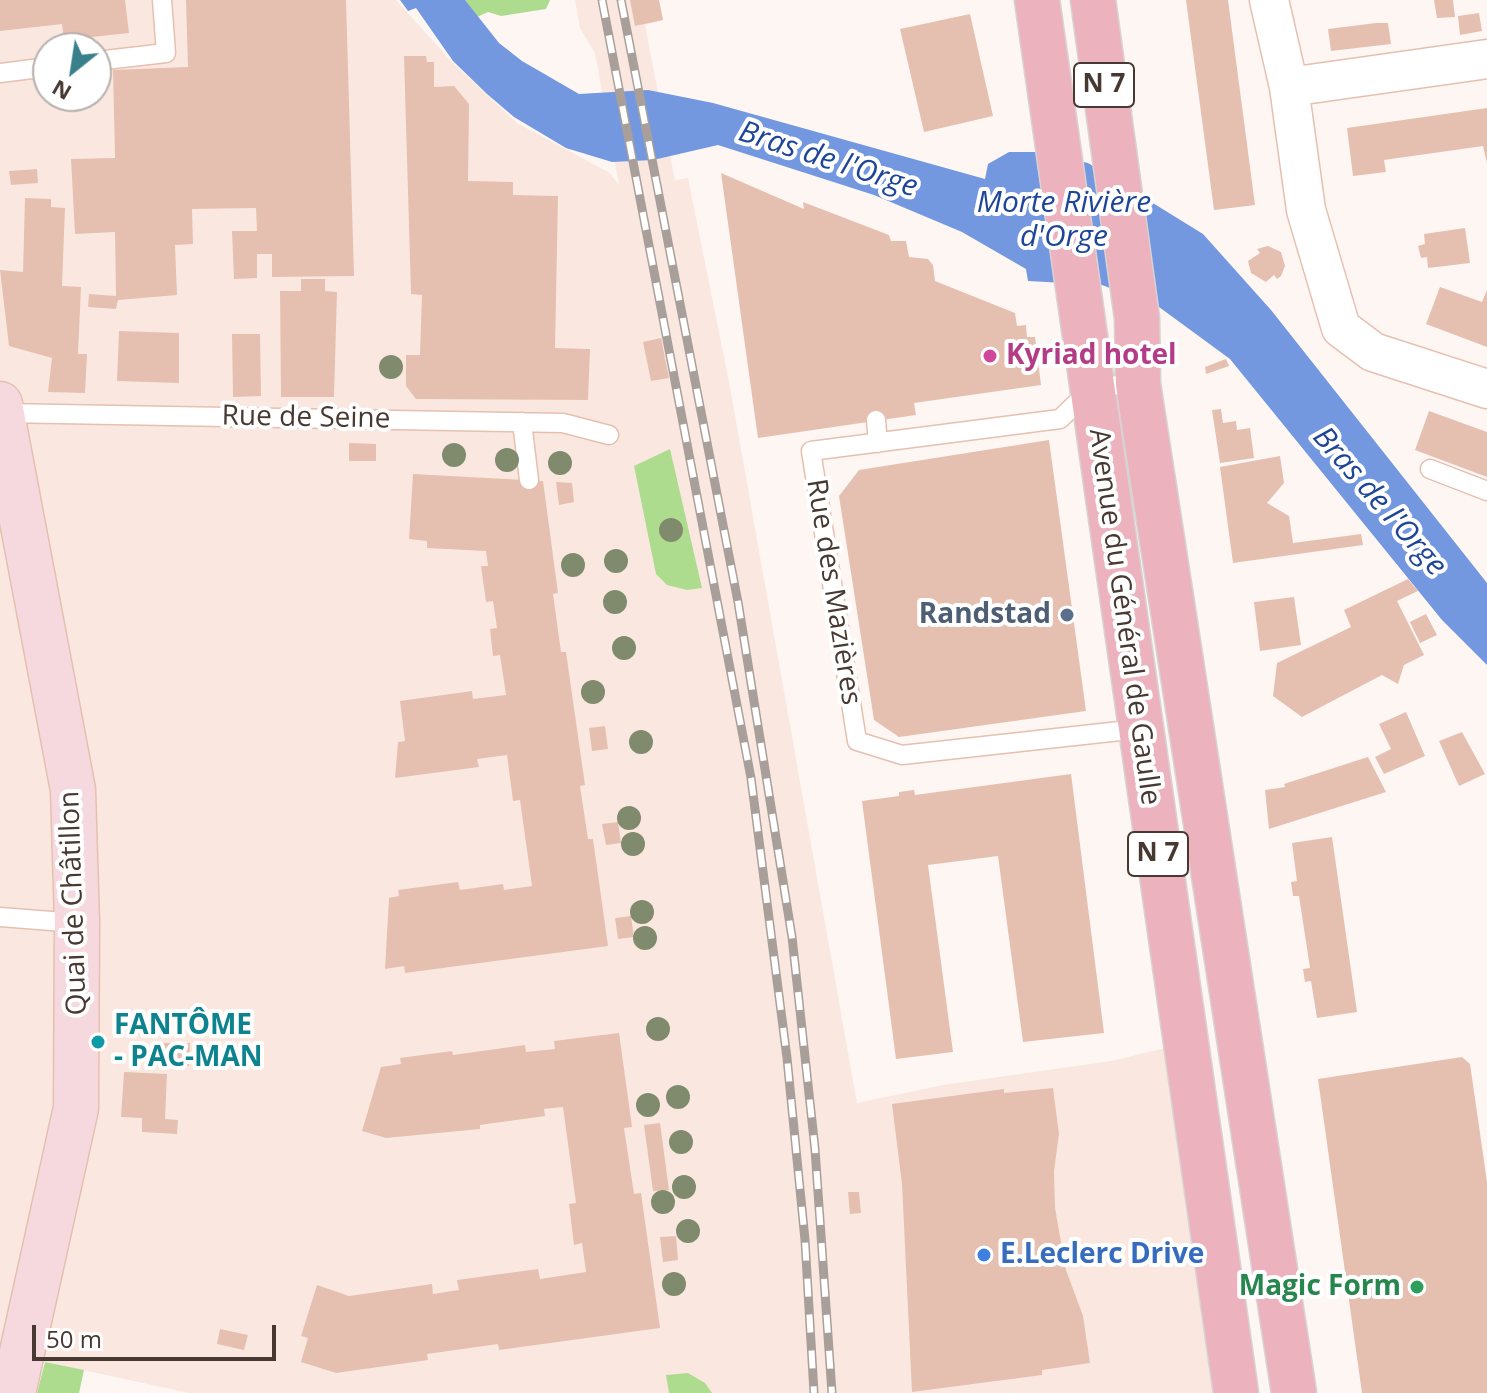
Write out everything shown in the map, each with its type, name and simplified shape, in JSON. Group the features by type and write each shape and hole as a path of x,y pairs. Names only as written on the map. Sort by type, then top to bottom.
{"main road":[{"name":"Avenue du Général de Gaulle","path":"1037,0 1084,315 1138,729 1236,1393"},
{"name":"Avenue du Général de Gaulle","path":"1093,0 1137,318 1138,384 1294,1393"},
{"name":"Quai de Châtillon","path":"1,408 73,790 77,923 76,1108 13,1393"}],"street":[{"path":"1273,1 1306,210 1341,328 1373,352 1487,389"},
{"path":"1289,87 1487,59"}],"lane":[{"path":"112,59 166,53 162,0"},
{"path":"0,73 32,69"},
{"path":"1093,387 1138,384"},
{"name":"Rue des Mazières","path":"1093,387 1060,419 811,451 857,741 902,755 1138,729"},
{"name":"Rue de Seine","path":"1,408 563,423 609,435"},
{"path":"876,420 878,443"},
{"path":"522,422 529,480"},
{"path":"1430,469 1487,491"},
{"path":"0,917 77,923"}],"shaded area":[{"path":"0,0 396,0 452,62 517,123 610,173 619,185 595,53 580,28 575,0 659,0 663,20 645,25 675,180 688,178 730,387 857,1103 943,1085 1111,1061 1187,1043 1236,1393 189,1393 0,1352"}],"green space":[{"path":"465,0 550,0 546,9 501,16 488,12 477,17"},
{"path":"670,449 702,588 687,590 667,585 656,574 634,466"},
{"path":"45,1362 84,1370 79,1393 37,1393"},
{"path":"688,1373 705,1383 712,1393 669,1393 666,1375"}],"water":[{"name":"Morte Rivière d'Orge","path":"400,0 465,0 499,43 522,61 579,94 648,90 713,103 985,179 988,164 1009,152 1038,152 1088,163 1203,234 1271,310 1487,583 1487,665 1442,620 1230,359 1159,307 1102,285 1028,281 1026,269 962,232 874,195 718,145 653,160 612,162 566,148 514,117 487,94 453,61 416,8 408,11"}],"building":[{"path":"0,0 125,0 129,33 63,32 62,24 0,31"},
{"path":"186,0 346,0 354,276 272,277 272,254 257,254 257,278 234,279 232,231 257,231 256,208 192,209 193,244 175,245 177,295 118,300 116,309 88,307 89,294 116,296 115,232 75,234 71,159 115,158 113,70 188,67"},
{"path":"630,0 659,0 663,20 635,26"},
{"path":"1186,0 1228,0 1255,205 1214,210"},
{"path":"1434,0 1453,0 1455,17 1437,18"},
{"path":"1479,13 1482,31 1460,35 1458,16"},
{"path":"970,14 993,116 924,132 900,29"},
{"path":"1388,23 1391,44 1331,51 1328,29"},
{"path":"404,56 426,56 427,62 434,62 434,87 454,86 469,104 468,181 513,182 513,195 558,196 555,348 590,349 588,400 416,399 406,386 406,355 420,355 422,295 411,294"},
{"path":"1487,108 1487,163 1483,146 1384,160 1386,172 1353,176 1347,128"},
{"path":"37,169 38,183 11,185 9,171"},
{"path":"721,173 804,209 803,202 889,235 891,241 906,241 909,257 928,259 933,265 935,281 1015,313 1017,326 1026,325 1027,337 1035,337 1041,385 914,403 916,415 758,438"},
{"path":"25,198 51,199 51,207 65,208 62,286 81,287 78,354 87,354 85,393 48,392 52,358 9,346 0,270 23,272"},
{"path":"1465,228 1470,263 1428,268 1427,257 1421,258 1418,246 1425,244 1424,234"},
{"path":"1268,246 1281,252 1285,266 1281,276 1277,279 1274,275 1266,282 1251,273 1248,261 1260,253 1257,249"},
{"path":"301,279 325,279 325,291 337,292 334,397 281,397 280,291 301,291"},
{"path":"1440,287 1482,302 1487,290 1487,347 1426,324"},
{"path":"119,331 179,333 179,383 117,381"},
{"path":"232,334 260,334 261,396 233,397"},
{"path":"661,338 669,378 651,381 643,342"},
{"path":"1226,359 1229,366 1206,374 1205,367"},
{"path":"1221,409 1223,423 1236,421 1237,430 1250,428 1254,458 1220,463 1212,410"},
{"path":"1429,411 1487,432 1487,477 1415,450"},
{"path":"1049,440 1086,711 899,737 874,720 839,496 859,470"},
{"path":"349,443 376,444 376,461 349,461"},
{"path":"1280,456 1284,483 1267,503 1289,516 1293,543 1361,534 1363,545 1233,563 1220,467"},
{"path":"413,474 543,481 558,593 553,594 561,652 566,652 585,785 580,786 588,839 593,839 608,946 405,973 404,966 385,969 389,898 399,896 398,890 458,882 460,890 503,884 504,890 532,886 520,800 513,801 507,755 477,759 479,767 395,778 398,742 405,741 400,701 472,691 473,699 506,695 500,655 493,656 490,629 497,628 493,601 486,602 481,566 488,566 486,551 427,548 427,541 409,539"},
{"path":"556,482 572,483 574,502 559,505"},
{"path":"1408,579 1418,591 1397,601 1424,655 1404,665 1398,684 1382,675 1302,717 1273,696 1277,663 1351,627 1344,610"},
{"path":"1294,597 1301,645 1260,651 1254,602"},
{"path":"1426,614 1437,635 1420,643 1410,622"},
{"path":"1406,712 1425,756 1384,774 1375,757 1391,749 1379,724"},
{"path":"605,726 608,749 592,751 589,728"},
{"path":"1462,732 1485,774 1459,786 1439,741"},
{"path":"1368,757 1386,792 1269,829 1265,790 1285,787 1284,784"},
{"path":"1071,774 1104,1033 1023,1042 998,856 928,865 953,1052 896,1059 862,801 899,796 899,792 914,790 915,795"},
{"path":"618,822 621,843 606,845 602,824"},
{"path":"1332,837 1357,1012 1317,1018 1311,981 1305,982 1303,969 1310,968 1299,896 1293,896 1291,882 1297,881 1292,843"},
{"path":"631,916 634,937 618,939 615,918"},
{"path":"619,1033 632,1127 624,1128 634,1194 641,1193 660,1328 499,1350 498,1344 427,1354 428,1360 336,1373 301,1362 308,1338 301,1336 317,1285 349,1296 432,1284 433,1294 459,1290 457,1280 538,1269 540,1279 586,1272 582,1243 574,1245 569,1204 576,1203 563,1107 544,1109 545,1116 480,1125 480,1129 386,1138 362,1131 381,1067 401,1064 400,1058 452,1051 453,1055 525,1045 526,1052 555,1049 554,1041"},
{"path":"162,1043 190,1043 189,1066 162,1066"},
{"name":"Magic Form","path":"1462,1057 1470,1064 1487,1182 1487,1393 1362,1393 1318,1079"},
{"path":"124,1072 167,1074 165,1119 178,1120 177,1134 142,1132 142,1118 121,1117"},
{"name":"E.Leclerc Drive","path":"1053,1088 1059,1134 1054,1171 1055,1208 1066,1270 1083,1316 1090,1363 1042,1370 1042,1375 912,1392 902,1184 892,1104 1004,1089 1004,1093"},
{"path":"660,1123 669,1190 653,1191 644,1125"},
{"path":"848,1192 859,1192 861,1213 850,1214"},
{"path":"676,1236 678,1260 663,1262 660,1237"},
{"path":"220,1329 248,1335 244,1350 217,1344"}],"railway":[{"path":"602,0 751,778 787,1058 805,1240 814,1393"},
{"path":"621,0 738,602 792,937 815,1149 832,1393"}],"place":[{"name":"Kyriad hotel","path":"990,356"},
{"name":"Randstad","path":"1067,615"},
{"name":"FANTÔME - PAC-MAN","path":"98,1042"},
{"name":"E.Leclerc Drive","path":"984,1255"},
{"name":"Magic Form","path":"1417,1287"}],"water label":[{"name":"Bras de l'Orge","path":"828,160"},
{"name":"Bras de l'Orge","path":"1379,502"}]}
